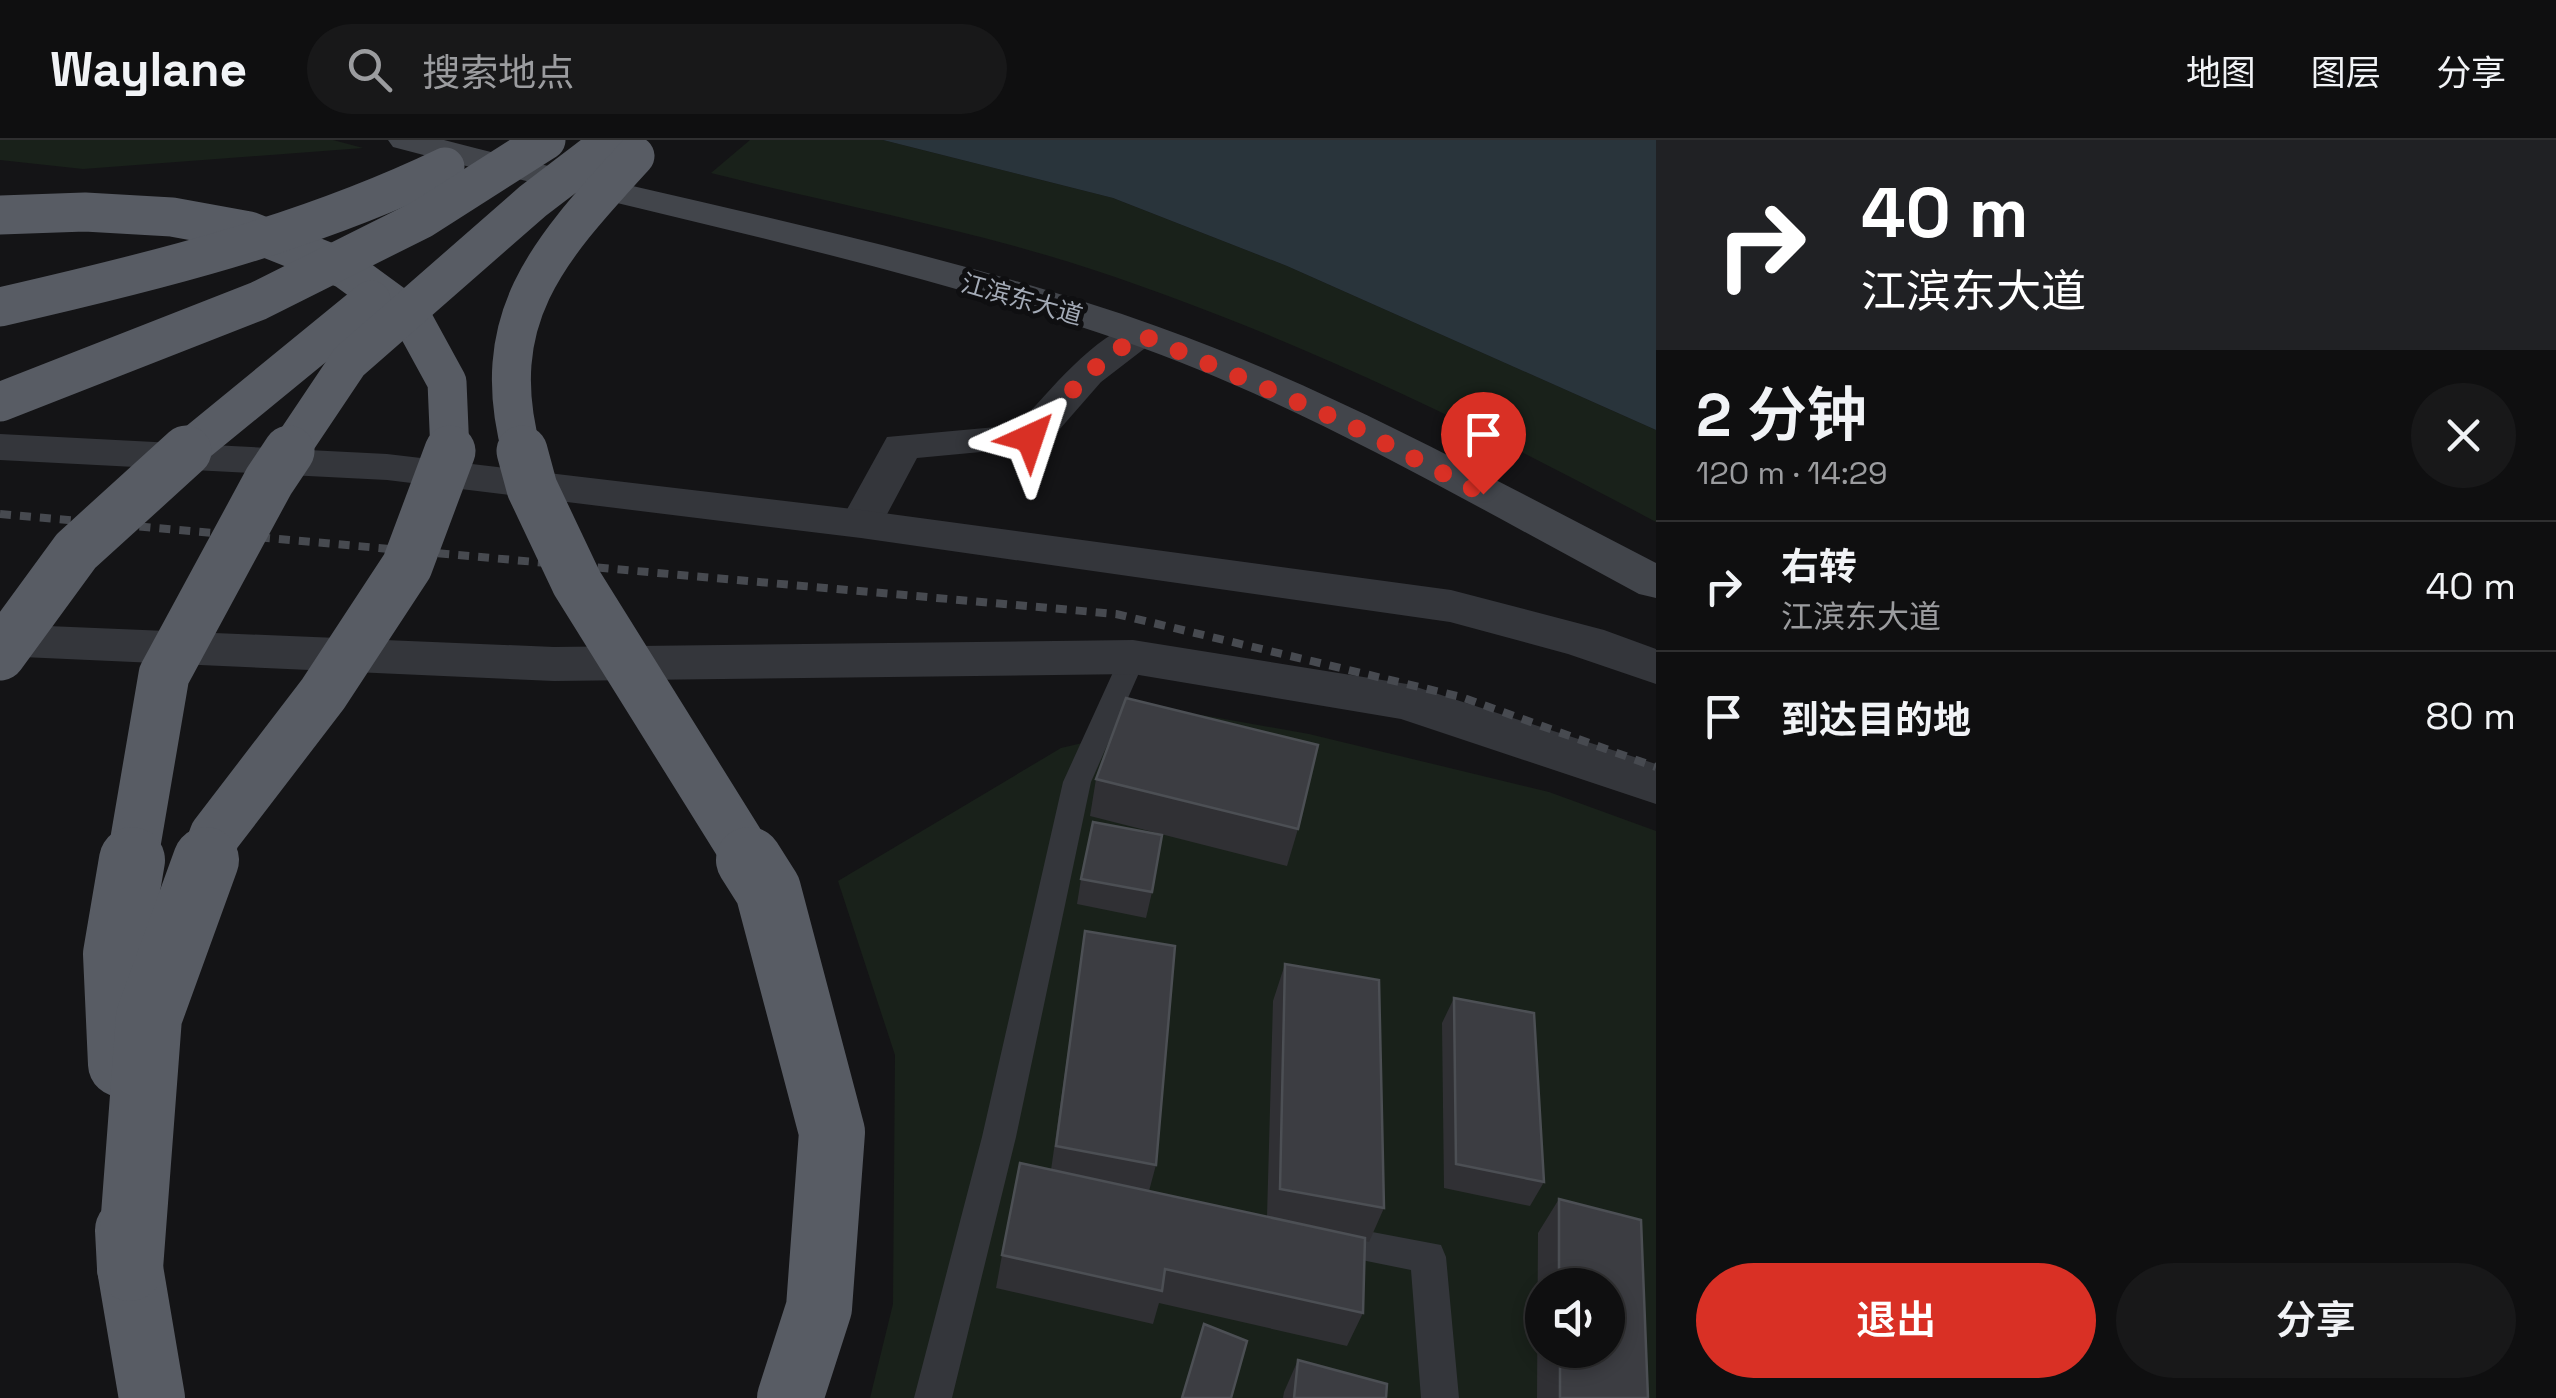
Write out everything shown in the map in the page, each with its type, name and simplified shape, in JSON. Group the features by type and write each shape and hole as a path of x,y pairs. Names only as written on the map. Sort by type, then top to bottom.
{"highway":[{"path":"0,307 194,262 405,188 496,140"},
{"path":"0,402 258,302 422,219 546,140"},
{"path":"0,655 76,552 206,433 567,140"},
{"path":"152,1398 130,1268 116,954 164,675 270,481 349,362 533,201 613,140"},
{"path":"649,140 564,233 523,303 514,360 514,422 532,488 577,583 768,890 832,1132 819,1308 790,1398"},
{"path":"0,216 85,212 172,217 248,231 345,269 412,318 447,382 450,457 407,566 324,694 214,835 149,1018 130,1268"}],"main road":[{"name":"江滨东大道","path":"405,140 985,287 1139,334 1344,422 1656,584"},
{"path":"526,140 987,259 1117,298 1300,371 1656,547"}],"street":[{"path":"861,524 902,446 1030,438 1087,374 1139,334"},
{"path":"0,447 387,467 861,524 1451,606 1586,642 1656,667"},
{"path":"0,640 554,664 1133,657 1407,702 1656,784"}],"lane":[{"path":"932,1398 1004,1180 1077,782 1133,657"},
{"path":"1296,1234 1428,1257 1440,1398"}],"shaded area":[{"path":"0,140 333,140 363,148 83,169 0,160"},
{"path":"750,140 883,140 1113,198 1287,266 1656,430 1656,522 1381,384 1167,296 1000,242 711,173"},
{"path":"883,140 1656,140 1656,430 1287,266 1113,198"},
{"path":"1202,715 1309,734 1549,792 1656,831 1656,1398 870,1398 893,1304 895,1055 838,881 1061,748"}],"building":[{"path":"1126,698 1318,745 1298,829 1096,779"},
{"path":"1093,822 1162,835 1152,892 1081,879"},
{"path":"1085,931 1175,946 1156,1165 1056,1146"},
{"path":"1285,964 1379,980 1384,1208 1280,1189"},
{"path":"1454,998 1534,1013 1544,1182 1456,1164"},
{"path":"1020,1163 1365,1238 1363,1313 1165,1269 1162,1291 1002,1255"},
{"path":"1559,1199 1641,1220 1648,1398 1560,1398 1560,1368 1625,1368 1625,1268 1559,1268"},
{"path":"1204,1324 1247,1341 1231,1398 1182,1398"},
{"path":"1298,1360 1387,1384 1386,1398 1294,1398"}],"railway":[{"path":"0,514 1116,614 1461,697 1656,767"}],"route":[{"path":"1030,438 1087,374 1139,334 1241,374 1483,494"}]}
